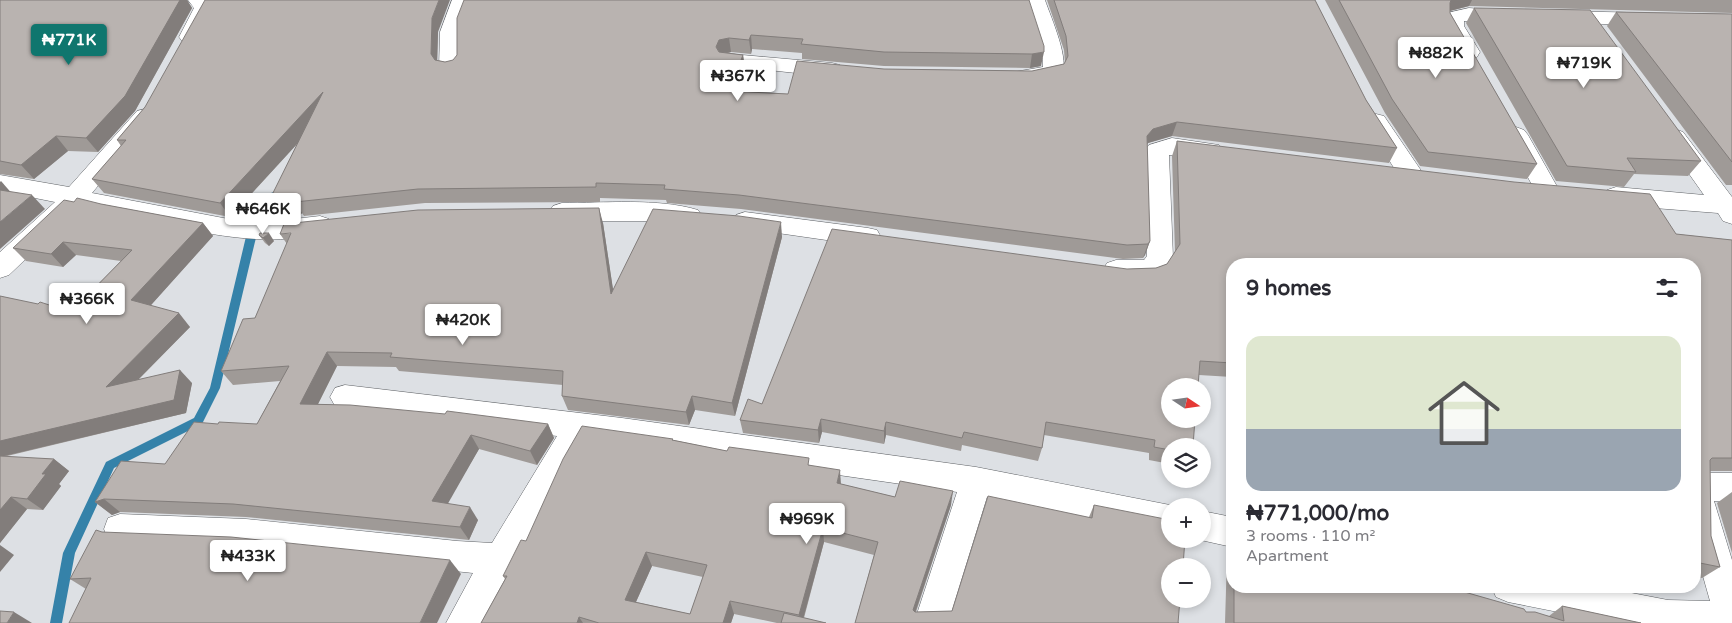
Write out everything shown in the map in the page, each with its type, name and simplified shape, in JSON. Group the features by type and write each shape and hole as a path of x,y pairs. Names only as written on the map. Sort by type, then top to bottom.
{"street":[{"path":"178,57 205,7 198,0"},
{"path":"450,68 450,32 462,0"},
{"path":"1000,76 1030,77 1053,72 1054,60 1036,0"},
{"path":"1479,70 1454,26 1454,16 1469,14 1666,19"},
{"path":"1588,18 1605,42"},
{"path":"731,60 855,72"},
{"path":"0,268 75,197 146,116 155,99"},
{"path":"1368,106 1420,176 1382,172"},
{"path":"1503,113 1557,191 1522,188"},
{"path":"1662,120 1730,209"},
{"path":"1094,267 1123,271 1151,270 1160,258 1157,150 1172,146 1229,153"},
{"path":"0,183 75,197 114,207 239,230 277,230 346,222"},
{"path":"1597,195 1730,209"},
{"path":"543,212 643,212 717,218 888,240"},
{"path":"345,397 579,426 976,481 1161,517"},
{"path":"463,623 579,426"},
{"path":"931,623 976,481"},
{"path":"1701,487 1732,487"},
{"path":"1543,593 1668,617 1732,617 1701,512"},
{"path":"1211,528 1226,531"},
{"path":"120,529 246,534 500,560"},
{"path":"1518,593 1526,623"}],"building":[{"path":"0,0 180,0 125,96 86,138 56,136 21,165 0,161"},
{"path":"205,0 439,0 432,18 431,54 435,60 445,62 453,60 457,55 457,18 464,0 1029,0 1044,46 1044,52 1032,54 884,52 801,44 803,39 751,35 749,40 729,38 719,40 716,47 719,52 743,55 729,91 788,94 797,61 884,69 1032,71 1064,64 1068,56 1066,36 1054,0 1315,0 1366,100 1397,148 1177,122 1153,129 1147,136 1150,241 1148,244 1127,245 739,195 664,189 665,185 596,183 596,187 418,189 295,202 298,193 289,202 267,205 323,92 220,203 92,179 126,140 117,140 145,107"},
{"path":"1339,0 1451,0 1450,13 1537,164 1428,152 1392,99"},
{"path":"1474,8 1590,10 1701,161 1627,158 1636,172 1567,166"},
{"path":"1616,12 1732,14 1732,162"},
{"path":"1177,141 1514,182 1650,194 1676,234 1732,240 1732,458 1712,458 1710,460 1711,536 1720,567 1701,563 1701,258 1226,258 1226,363 1200,361 1199,378 1161,378 1161,428 1194,428 1194,438 1161,438 1161,448 1154,447 1155,440 1046,422 1042,448 964,432 962,438 886,422 884,431 821,419 818,430 740,420 748,399 762,404 832,229 1127,269 1156,268 1167,264 1180,244"},
{"path":"0,190 32,195 0,222"},
{"path":"77,198 203,223 131,300 179,313 106,387 180,370 174,400 0,441 0,296 38,304 40,302 71,312 132,250 63,242 51,254 13,248 64,200 74,202"},
{"path":"599,208 611,294 653,209 739,216 781,222 732,403 692,396 686,412 562,396 563,371 390,357 392,353 327,352 300,404 350,405 445,414 447,411 548,424 530,451 471,435 432,501 470,507 460,527 233,504 104,499 95,502 121,461 165,464 194,422 257,424 289,366 221,371 243,319 255,318 291,233 280,234 284,224 418,210"},
{"path":"260,233 269,233 263,238 259,235"},
{"path":"582,426 673,439 727,451 729,447 809,458 808,465 840,470 837,483 895,497 900,481 953,491 913,610 915,612 952,611 988,496 1092,518 1094,505 1161,518 1161,548 1184,548 1184,558 1161,558 1161,608 1179,608 1178,623 855,623 878,542 823,528 799,615 730,601 723,623 599,623 579,617 577,623 481,623 507,576 503,576 521,540 526,541 563,459","holes":["646,552 707,565 690,614 625,600"]},
{"path":"0,456 54,459 42,474 46,474 27,499 11,497 0,510"},
{"path":"96,530 102,532 231,537 450,560 420,623 69,623 91,578 70,579"},
{"path":"1234,593 1468,593 1524,609 1526,612 1535,612 1564,621 1562,606 1641,623 1234,623"},
{"path":"0,611 14,612 7,623 0,623"},
{"path":"784,613 826,623 781,623"}],"waterway":[{"path":"56,623 69,553 110,465 198,421 215,388 254,224 274,195"}]}
